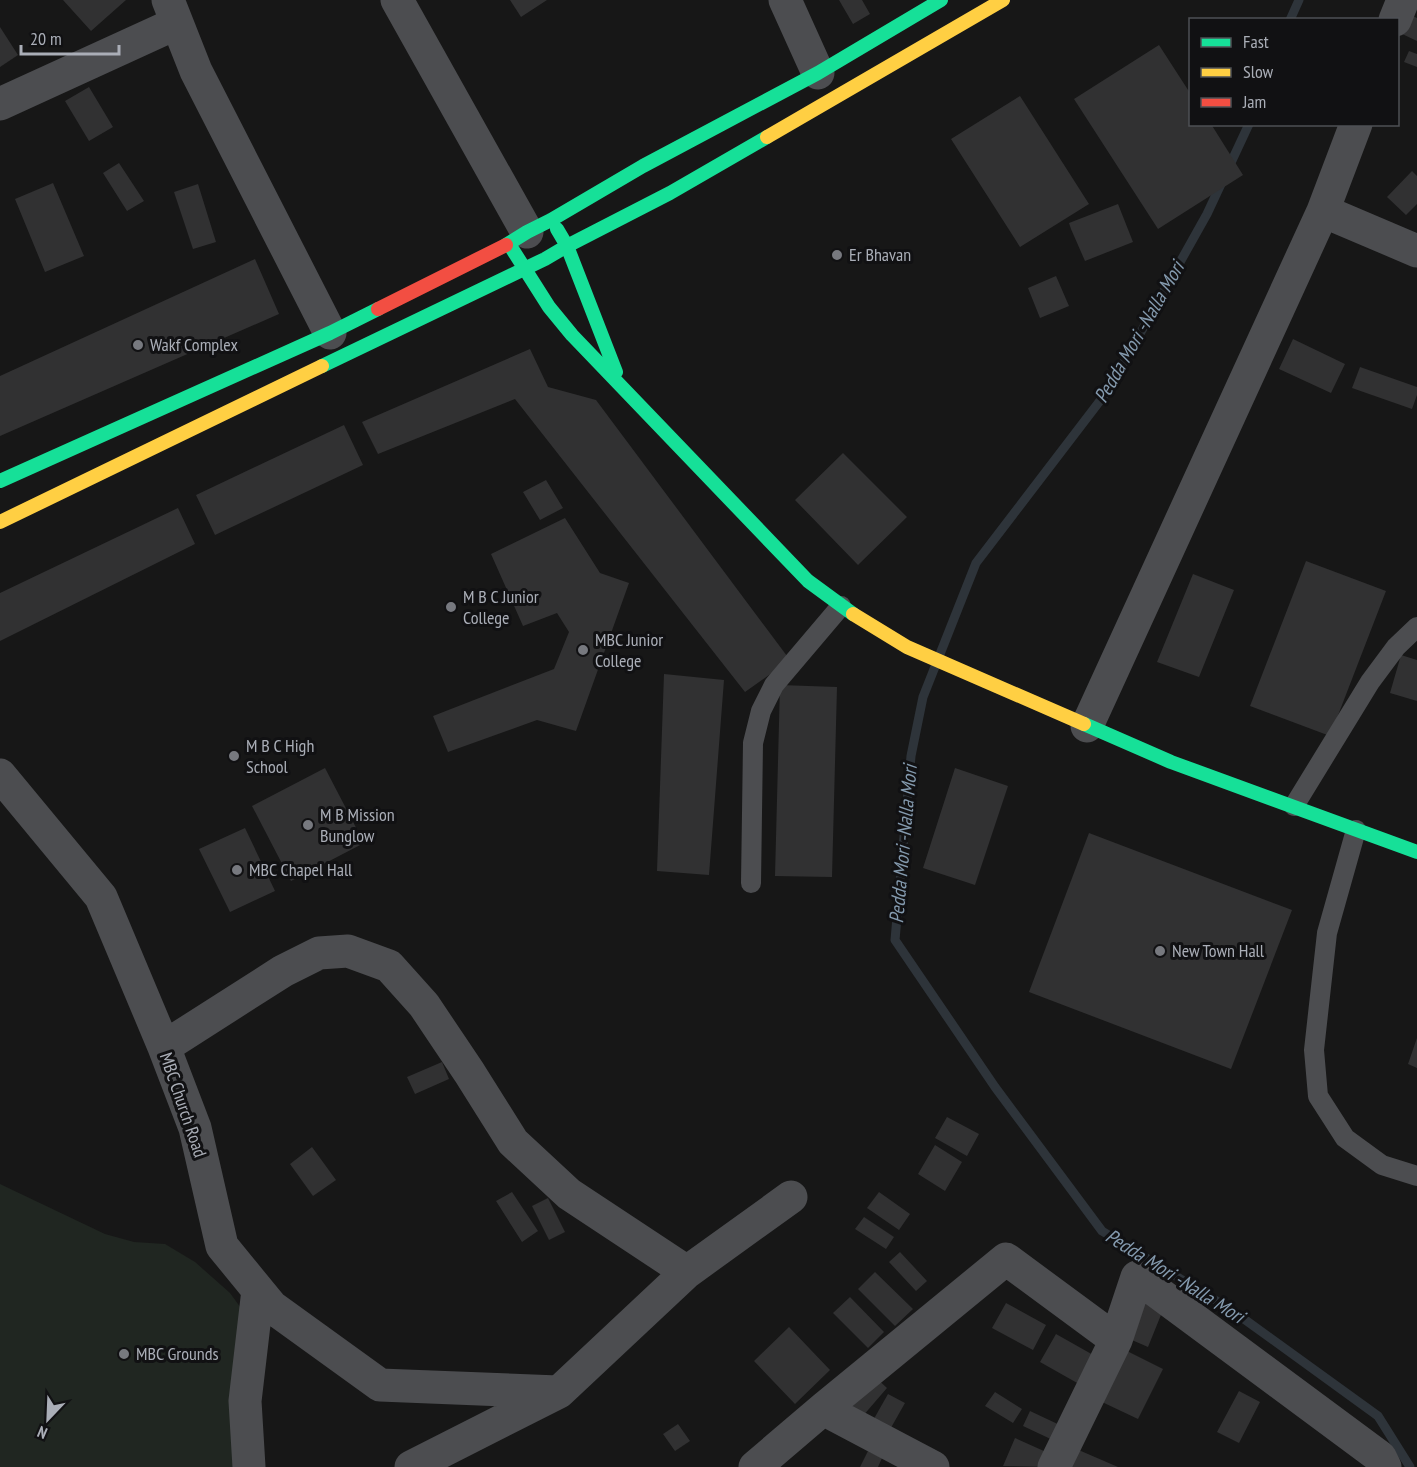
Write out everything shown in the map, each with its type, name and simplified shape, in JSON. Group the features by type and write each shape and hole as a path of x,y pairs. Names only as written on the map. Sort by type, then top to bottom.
{"highway":[{"path":"0,481 330,333 529,232 643,166 818,73 941,0"},
{"path":"0,522 545,259 670,193 1003,0"},
{"path":"529,232 567,246 621,385"},
{"path":"529,232 524,269 549,307 572,335 808,581 841,606 907,647 1171,762 1417,852"}],"street":[{"path":"397,0 529,232"},
{"path":"785,0 818,73"},
{"path":"1396,18 1403,0"},
{"path":"0,104 173,12 196,72 330,333"},
{"path":"1087,726 1323,211 1355,126"},
{"path":"1323,211 1417,251"},
{"name":"MBC Church Road","path":"0,775 101,897 164,1047 195,1128 222,1246 272,1307 381,1385 559,1392"},
{"path":"164,1047 283,971 319,953 348,951 389,966 424,1005 513,1142 569,1194 687,1272"},
{"path":"411,1467 559,1392 687,1272 790,1197"},
{"path":"755,1467 1006,1258 1116,1340"},
{"path":"1054,1467 1116,1340 1137,1277 1380,1457 1385,1467"},
{"path":"249,1467 245,1401 258,1290"},
{"path":"823,1409 933,1467"}],"lane":[{"path":"751,883 753,743 761,711 774,685 841,606"},
{"path":"1294,806 1370,682 1396,647 1417,627"},
{"path":"1356,830 1327,933 1314,1050 1318,1096 1344,1138 1382,1165 1417,1176"}],"shaded area":[{"name":"MBC Grounds","path":"0,1184 105,1234 134,1242 165,1244 195,1262 230,1293 251,1322 241,1467 0,1467"}],"building":[{"path":"63,0 126,0 91,31"},
{"path":"510,0 547,0 521,17"},
{"path":"839,0 862,0 870,14 853,24"},
{"path":"1405,12 1417,18 1417,41 1399,32"},
{"path":"0,27 18,55 0,67"},
{"path":"1159,45 1189,91 1189,126 1212,126 1243,175 1158,229 1074,99"},
{"path":"1409,51 1417,54 1417,67 1404,62"},
{"path":"89,87 113,127 89,141 65,101"},
{"path":"1020,96 1089,204 1020,247 951,139"},
{"path":"119,163 144,201 127,211 103,173"},
{"path":"1412,171 1417,176 1417,204 1406,215 1387,197"},
{"path":"53,183 84,256 45,272 15,199"},
{"path":"198,184 216,242 193,249 174,192"},
{"path":"1118,204 1133,242 1085,261 1069,223"},
{"name":"Wakf Complex","path":"255,259 279,314 0,436 0,376"},
{"path":"1056,276 1069,306 1040,318 1028,288"},
{"path":"1293,339 1345,364 1331,393 1279,369"},
{"path":"530,349 548,387 596,400 790,660 745,692 515,399 378,454 362,422"},
{"path":"1360,367 1417,387 1412,409 1352,388"},
{"path":"344,425 363,465 215,535 196,495"},
{"path":"843,453 907,517 858,565 795,500"},
{"path":"546,480 563,508 540,520 523,492"},
{"path":"178,508 195,544 0,641 0,593"},
{"name":"MBC Junior College","path":"565,518 600,573 629,583 576,731 537,720 448,752 433,716 554,669 569,632 557,613 523,626 491,554"},
{"path":"1306,561 1386,591 1330,736 1250,706"},
{"path":"1193,574 1234,590 1199,677 1157,662"},
{"path":"1401,655 1417,660 1417,701 1390,693"},
{"path":"664,674 724,680 709,875 657,871"},
{"path":"780,685 837,687 832,877 775,876"},
{"name":"M B Mission Bunglow","path":"325,768 364,843 291,881 252,806"},
{"path":"955,768 1008,786 975,885 923,868"},
{"name":"MBC Chapel Hall","path":"245,828 275,891 230,912 199,849"},
{"name":"New Town Hall","path":"1089,833 1292,910 1231,1069 1029,992"},
{"path":"1417,1038 1417,1068 1408,1064"},
{"path":"442,1062 449,1079 415,1094 407,1077"},
{"path":"947,1117 979,1134 967,1156 935,1138"},
{"path":"935,1145 962,1162 945,1191 918,1174"},
{"path":"312,1147 336,1180 313,1196 290,1164"},
{"path":"512,1192 538,1231 522,1242 496,1201"},
{"path":"879,1192 910,1214 899,1230 867,1208"},
{"path":"548,1198 565,1232 549,1240 532,1206"},
{"path":"864,1217 894,1237 886,1249 855,1229"},
{"path":"900,1252 927,1281 916,1291 889,1262"},
{"path":"875,1272 913,1309 895,1326 858,1289"},
{"path":"1143,1296 1165,1305 1148,1347 1125,1337"},
{"path":"850,1297 884,1332 868,1348 833,1313"},
{"path":"1006,1303 1046,1325 1033,1350 992,1328"},
{"path":"789,1327 830,1370 795,1404 754,1361"},
{"path":"1056,1334 1095,1356 1079,1384 1040,1362"},
{"path":"1127,1351 1163,1369 1138,1419 1102,1402"},
{"path":"872,1374 887,1388 862,1417 847,1403"},
{"path":"1239,1391 1260,1402 1239,1443 1217,1432"},
{"path":"995,1392 1022,1409 1013,1423 985,1406"},
{"path":"888,1394 905,1403 888,1433 871,1424"},
{"path":"1030,1411 1064,1427 1057,1442 1023,1426"},
{"path":"678,1424 690,1441 675,1451 663,1434"},
{"path":"1015,1438 1055,1456 1050,1467 1003,1466"},
{"path":"1074,1448 1118,1467 1066,1467"},
{"path":"868,1451 882,1458 878,1467 860,1467"}],"waterway":[{"name":"Pedda Mori -Nalla Mori","path":"1291,18 1299,0"},
{"name":"Pedda Mori -Nalla Mori","path":"1248,126 1207,214 1109,389 976,563 923,697 911,756 895,940 995,1087 1102,1231 1233,1311 1378,1416 1410,1467"}],"traffic: fast":[{"path":"506,245 643,166 818,73 941,0"},
{"path":"322,366 545,259 670,193 767,137"},
{"path":"557,229 567,246 616,372"},
{"path":"509,244 549,307 572,335 808,581 853,614"},
{"path":"0,481 330,333 378,309"},
{"path":"1084,724 1171,762 1417,852"}],"traffic: slow":[{"path":"767,137 1003,0"},
{"path":"0,522 322,366"},
{"path":"853,614 907,647 1084,724"}],"traffic: jam":[{"path":"378,309 506,245"}],"place":[{"name":"Er Bhavan","path":"837,255"},
{"name":"Wakf Complex","path":"138,345"},
{"name":"M B C Junior College","path":"451,607"},
{"name":"MBC Junior College","path":"583,650"},
{"name":"M B C High School","path":"234,756"},
{"name":"M B Mission Bunglow","path":"308,825"},
{"name":"MBC Chapel Hall","path":"237,870"},
{"name":"New Town Hall","path":"1160,951"},
{"name":"MBC Grounds","path":"124,1354"}]}
